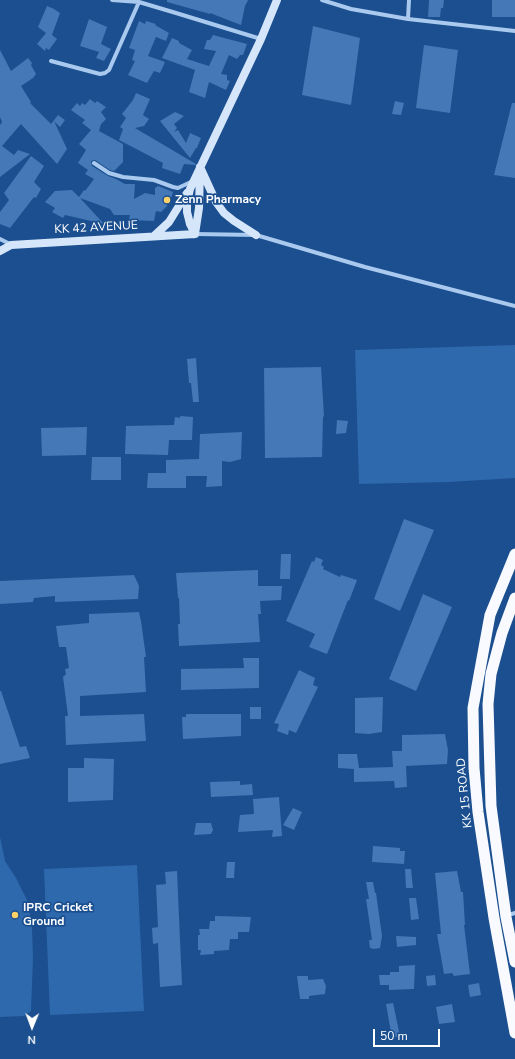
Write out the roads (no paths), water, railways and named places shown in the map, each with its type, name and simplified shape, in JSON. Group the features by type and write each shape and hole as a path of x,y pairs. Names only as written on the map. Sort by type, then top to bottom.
{"highway":[{"name":"KK 15 ROAD","path":"515,544 514,558 490,615 473,708 474,768 478,812 494,918 515,1033"},
{"name":"KK 15 ROAD","path":"515,598 503,629 493,667 488,704 490,806 510,915 515,962"}],"main road":[{"path":"154,236 169,222 192,185 261,39 277,0"},
{"path":"195,234 199,208 200,167"},
{"path":"200,167 216,202 224,213 234,222 256,235"},
{"path":"192,185 187,203 187,212 190,224 195,234"},
{"name":"KK 42 AVENUE","path":"0,251 12,245 195,234"}],"street":[{"path":"112,0 138,2 261,39"},
{"path":"322,0 350,9 408,19 515,31"},
{"path":"408,19 409,0"},
{"path":"51,61 100,74 105,73 109,70 138,2"},
{"path":"94,163 110,173 123,177 154,180 178,188 192,185"},
{"path":"195,234 256,235 365,267 515,306"},
{"path":"0,239 12,245"}],"place":[{"name":"Zenn Pharmacy","path":"167,200"},
{"name":"IPRC Cricket Ground","path":"15,915"}]}
